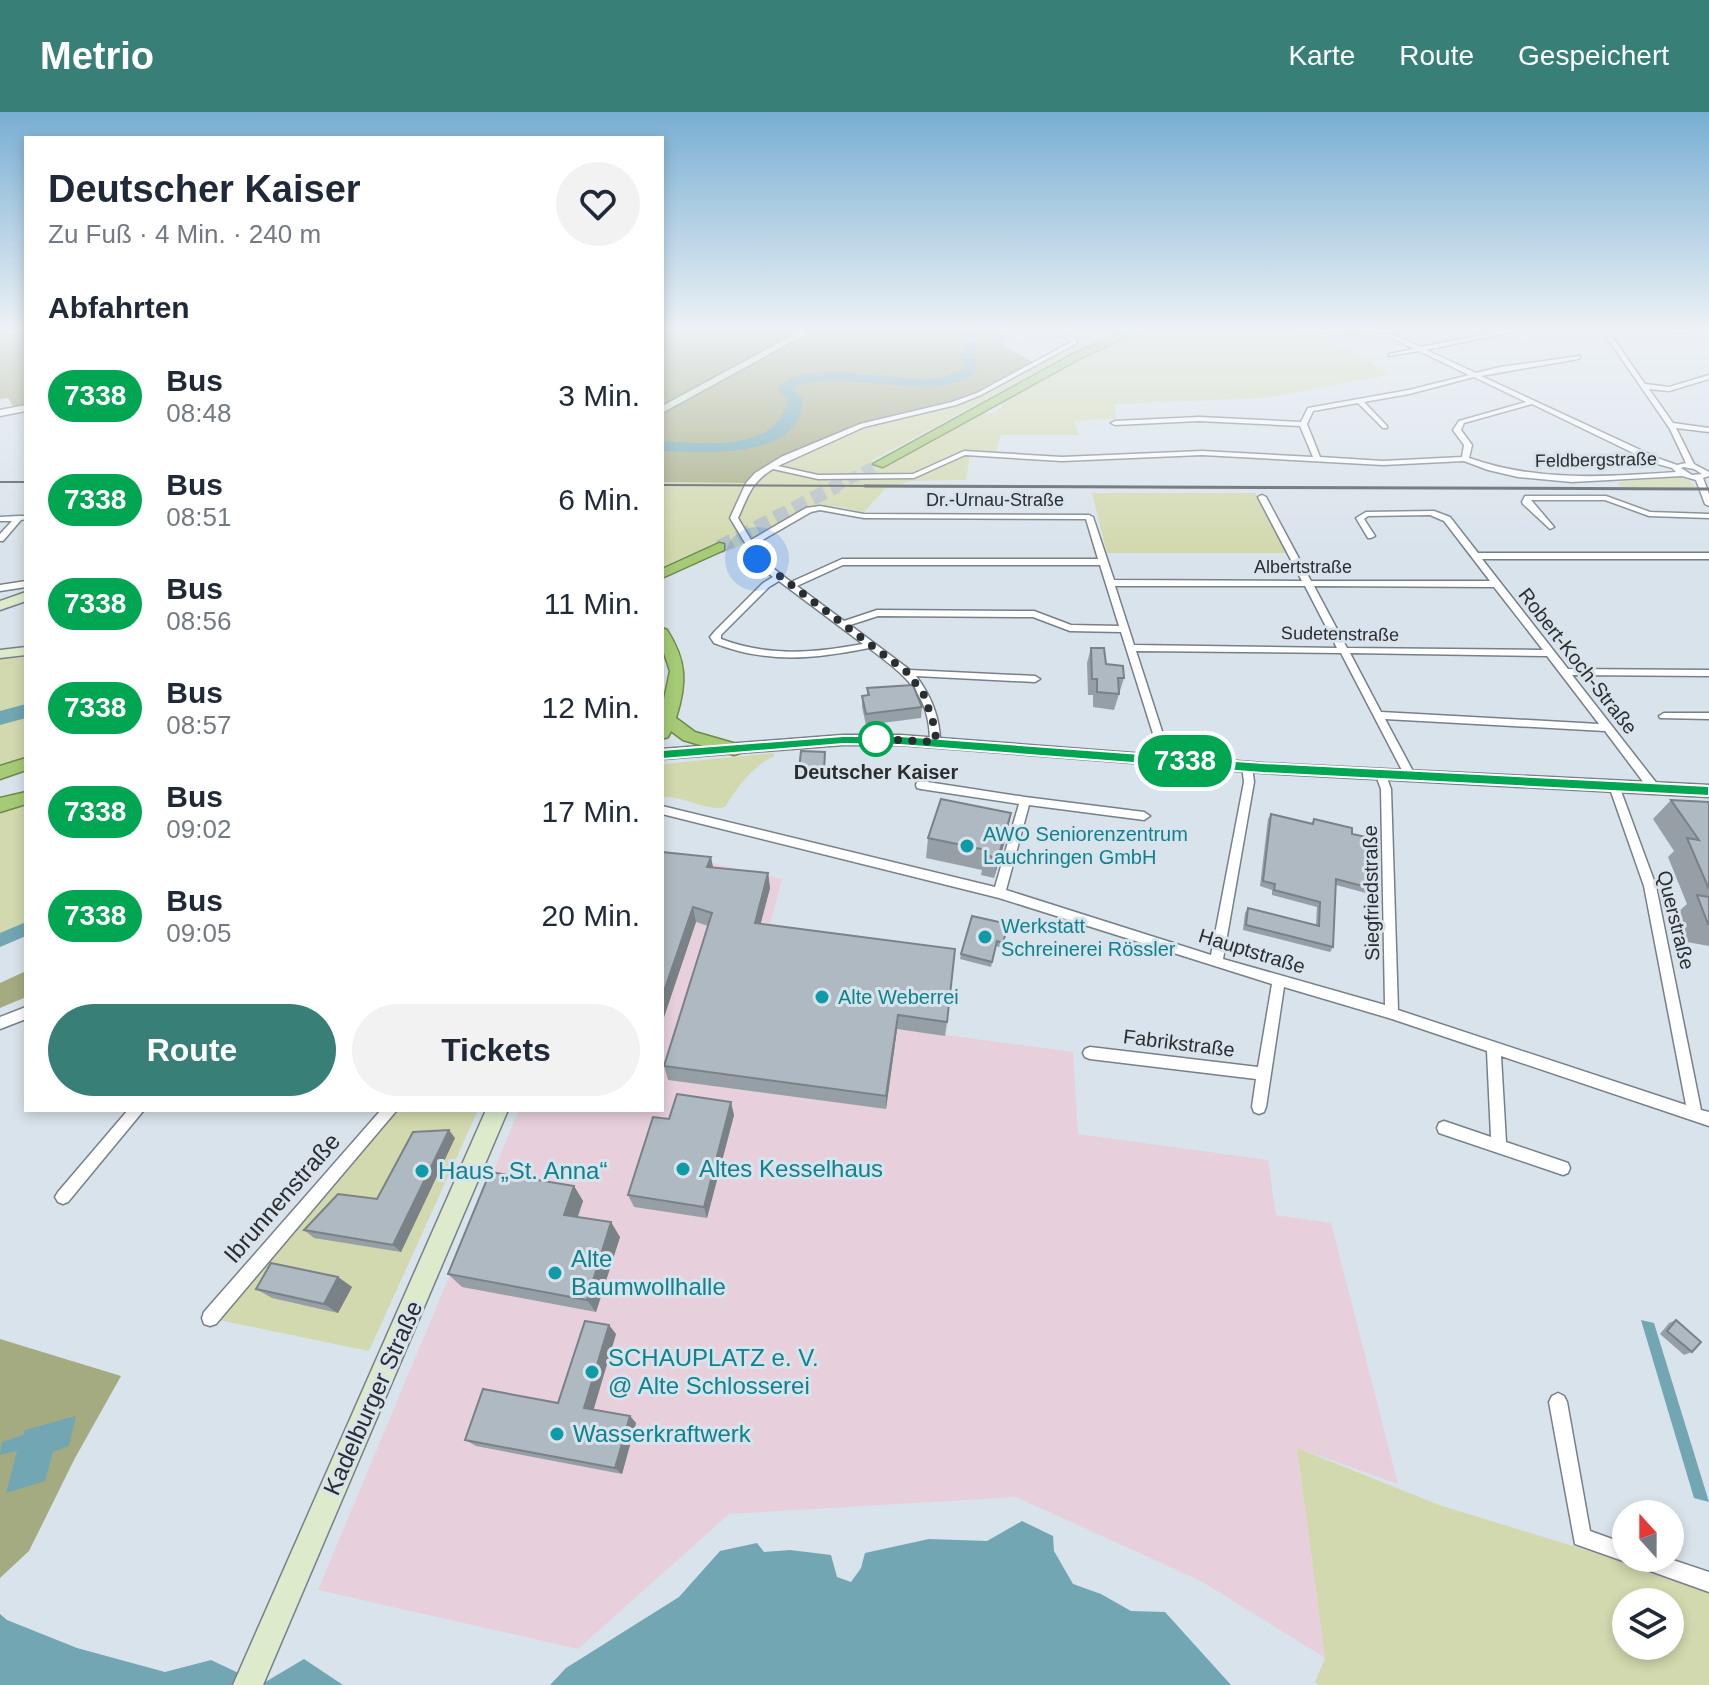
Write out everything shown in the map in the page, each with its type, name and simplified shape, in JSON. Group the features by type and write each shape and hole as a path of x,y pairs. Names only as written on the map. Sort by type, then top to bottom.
{"highway":[{"path":"879,464 992,402"},
{"path":"664,573 719,547"},
{"path":"664,584 677,567"},
{"path":"664,636 674,651 679,669 664,726 734,749"},
{"path":"0,776 24,768"},
{"path":"0,805 24,799"}],"main road":[{"path":"0,606 24,597"},
{"path":"0,654 24,651"},
{"path":"664,754 854,740 935,742 1247,766 1709,791"},
{"name":"Kadelburger Straße","path":"248,1685 496,1112"}],"street":[{"path":"935,742 936,731 924,695 908,673 757,559 752,543 738,528 736,509 758,475 784,459 862,425 958,402"},
{"path":"1317,458 1303,424 1310,409 1346,402"},
{"path":"1361,402 1385,427"},
{"path":"773,467 818,477 914,476 964,453 1062,459 1202,453 1383,463 1465,459 1468,445 1457,430 1461,422 1532,402"},
{"path":"1534,402 1657,461 1705,476"},
{"path":"1655,402 1671,425 1691,466 1705,476 1709,504"},
{"path":"0,413 24,408"},
{"path":"1115,423 1199,419 1303,424"},
{"path":"1671,425 1709,430"},
{"name":"Feldbergstraße","path":"1465,459 1521,477 1562,479 1680,470"},
{"path":"1680,470 1691,466"},
{"path":"1262,497 1410,775"},
{"path":"1550,527 1526,502 1528,498 1606,498 1649,514 1709,516"},
{"name":"Dr.-Urnau-Straße","path":"752,543 809,510 820,508 864,516 1089,517 1166,759"},
{"name":"Robert-Koch-Straße","path":"1371,536 1360,518 1366,514 1431,513 1447,519 1654,788"},
{"path":"0,519 23,518"},
{"path":"0,539 23,518"},
{"name":"Robert-Koch-Straße","path":"1474,556 1709,556"},
{"path":"791,585 842,562 1103,562"},
{"path":"779,577 766,585 718,633 715,637 717,641 750,652 793,657 870,645"},
{"name":"Albertstraße","path":"1110,583 1495,584"},
{"path":"0,588 24,584"},
{"path":"844,624 877,613 1034,614 1070,628 1125,629"},
{"name":"Sudetenstraße","path":"1131,648 1548,653"},
{"path":"1564,672 1709,673"},
{"path":"908,673 1035,679"},
{"path":"1379,715 1606,728"},
{"path":"1664,716 1709,716"},
{"path":"1216,962 1249,782 1247,766"},
{"name":"Siegfriedstraße","path":"1380,773 1386,789 1392,1013"},
{"path":"921,785 1144,816"},
{"name":"Querstraße","path":"1614,786 1650,886 1695,1114"},
{"path":"999,893 1025,801"},
{"name":"Hauptstraße","path":"664,810 999,893 1216,962 1392,1013 1709,1119"},
{"path":"1259,1107 1279,980"},
{"path":"0,1023 24,1014"},
{"path":"1494,1047 1499,1146"},
{"name":"Fabrikstraße","path":"1090,1053 1264,1074"},
{"path":"63,1197 135,1112"},
{"name":"Ibrunnenstraße","path":"210,1318 388,1112"},
{"path":"1444,1128 1563,1168"},
{"path":"1558,1402 1582,1537 1612,1548"},
{"path":"1680,1572 1709,1582"}],"shaded area":[{"path":"703,861 782,879 770,924 862,936 860,952 953,964 946,1035 1073,1052 1078,1134 1268,1160 1276,1215 1331,1223 1398,1484 1297,1448 1325,1658 1201,1581 1016,1497 729,1514 578,1649 318,1590 518,1112 664,1112 664,866"}],"green space":[{"path":"11,402 24,402 24,407 15,409"},
{"path":"664,402 954,402 858,424 780,457 744,483 664,482"},
{"path":"930,402 980,402 871,461 885,466 983,412 996,411 1003,406 997,404 1000,402 1155,402 1115,404 1116,418 1074,421 1079,435 1001,435 996,453 970,455 966,480 911,481 885,489 864,512 835,506 808,508 732,550 721,540 664,566 664,482 744,483 780,457 858,424"},
{"path":"1677,477 1689,480 1695,487 1621,487 1618,482"},
{"path":"1092,493 1255,493 1287,553 1107,553"},
{"path":"24,657 24,760 0,768 0,659"},
{"path":"774,753 746,778 725,807 717,808 664,797 665,764"},
{"path":"24,804 24,928 0,938 0,811"},
{"path":"24,972 24,998 0,1008 0,983"},
{"path":"396,1112 477,1112 369,1351 214,1319"},
{"path":"0,1339 121,1376 75,1458 29,1551 0,1578"},
{"path":"1297,1448 1439,1505 1612,1558 1612,1572 1654,1572 1709,1592 1709,1685 1319,1685 1315,1682 1325,1658"}],"water":[{"path":"1641,1320 1654,1323 1709,1502 1694,1498"},
{"path":"76,1416 69,1446 53,1452 45,1481 6,1493 17,1451 0,1455 2,1442 23,1435 25,1430"},
{"path":"1022,1521 1053,1536 1054,1551 1073,1584 1101,1594 1131,1611 1165,1612 1231,1685 550,1685 566,1668 679,1597 720,1551 757,1543 764,1552 790,1550 831,1555 837,1577 851,1582 861,1568 865,1553 929,1539 987,1541"},
{"path":"0,1614 7,1620 77,1648 165,1672 211,1660 262,1684 304,1659 343,1685 0,1685"}],"building":[{"path":"1091,648 1104,648 1106,664 1123,666 1124,678 1118,678 1119,694 1097,692 1097,679 1092,679"},
{"path":"913,685 922,707 866,714 862,696 869,695 867,688"},
{"path":"801,751 825,752 824,771 799,770"},
{"path":"941,799 1011,813 998,858 985,855 986,850 928,838"},
{"path":"1671,800 1709,802 1709,889 1687,838 1699,840"},
{"path":"1271,814 1313,824 1314,819 1352,828 1352,834 1371,838 1370,888 1336,879 1333,947 1246,925 1248,908 1319,926 1320,902 1274,890 1275,884 1263,881"},
{"name":"Alte Weberrei","path":"664,852 711,857 707,867 768,873 755,923 955,949 947,1022 898,1015 886,1096 664,1066 712,913 693,907 664,991"},
{"path":"1697,895 1709,897 1709,924 1708,924"},
{"name":"Werkstatt Schreinerei Rössler","path":"972,916 1008,924 1003,943 997,941 992,962 961,954"},
{"name":"Altes Kesselhaus","path":"677,1094 731,1102 704,1207 628,1195 653,1117 669,1119"},
{"name":"Haus „St. Anna“","path":"449,1130 393,1245 304,1230 338,1194 377,1199 413,1132"},
{"path":"490,1172 574,1186 564,1215 611,1222 587,1300 448,1274"},
{"path":"271,1263 338,1277 324,1304 256,1289"},
{"path":"1676,1320 1701,1342 1692,1352 1667,1331"},
{"name":"Wasserkraftwerk","path":"585,1321 609,1325 584,1408 630,1416 615,1468 465,1440 483,1389 558,1403"}],"waterway":[{"path":"664,446 722,447 764,440 781,431 792,418 795,402"},
{"path":"0,718 24,712"},
{"path":"0,940 24,930"}],"tunnel":[{"path":"833,488 879,464"},
{"path":"719,547 837,486"}],"railway":[{"path":"0,482 24,482"},
{"path":"664,485 1149,487"},
{"path":"865,486 1149,487"},
{"path":"1149,487 1709,489"},
{"path":"1149,487 1389,488"}],"bus line":[{"name":"7338","path":"664,754 876,739 1263,768 1709,791"}],"place":[{"name":"Deutscher Kaiser","path":"876,739"},
{"name":"AWO Seniorenzentrum Lauchringen GmbH","path":"967,846"},
{"name":"Werkstatt Schreinerei Rössler","path":"985,937"},
{"name":"Alte Weberrei","path":"822,997"},
{"name":"Altes Kesselhaus","path":"683,1169"},
{"name":"Haus „St. Anna“","path":"422,1171"},
{"name":"Alte Baumwollhalle","path":"555,1273"},
{"name":"SCHAUPLATZ e. V. @ Alte Schlosserei","path":"592,1372"},
{"name":"Wasserkraftwerk","path":"557,1434"}],"route":[{"path":"757,559 918,683 936,731 935,742 876,739"}]}
